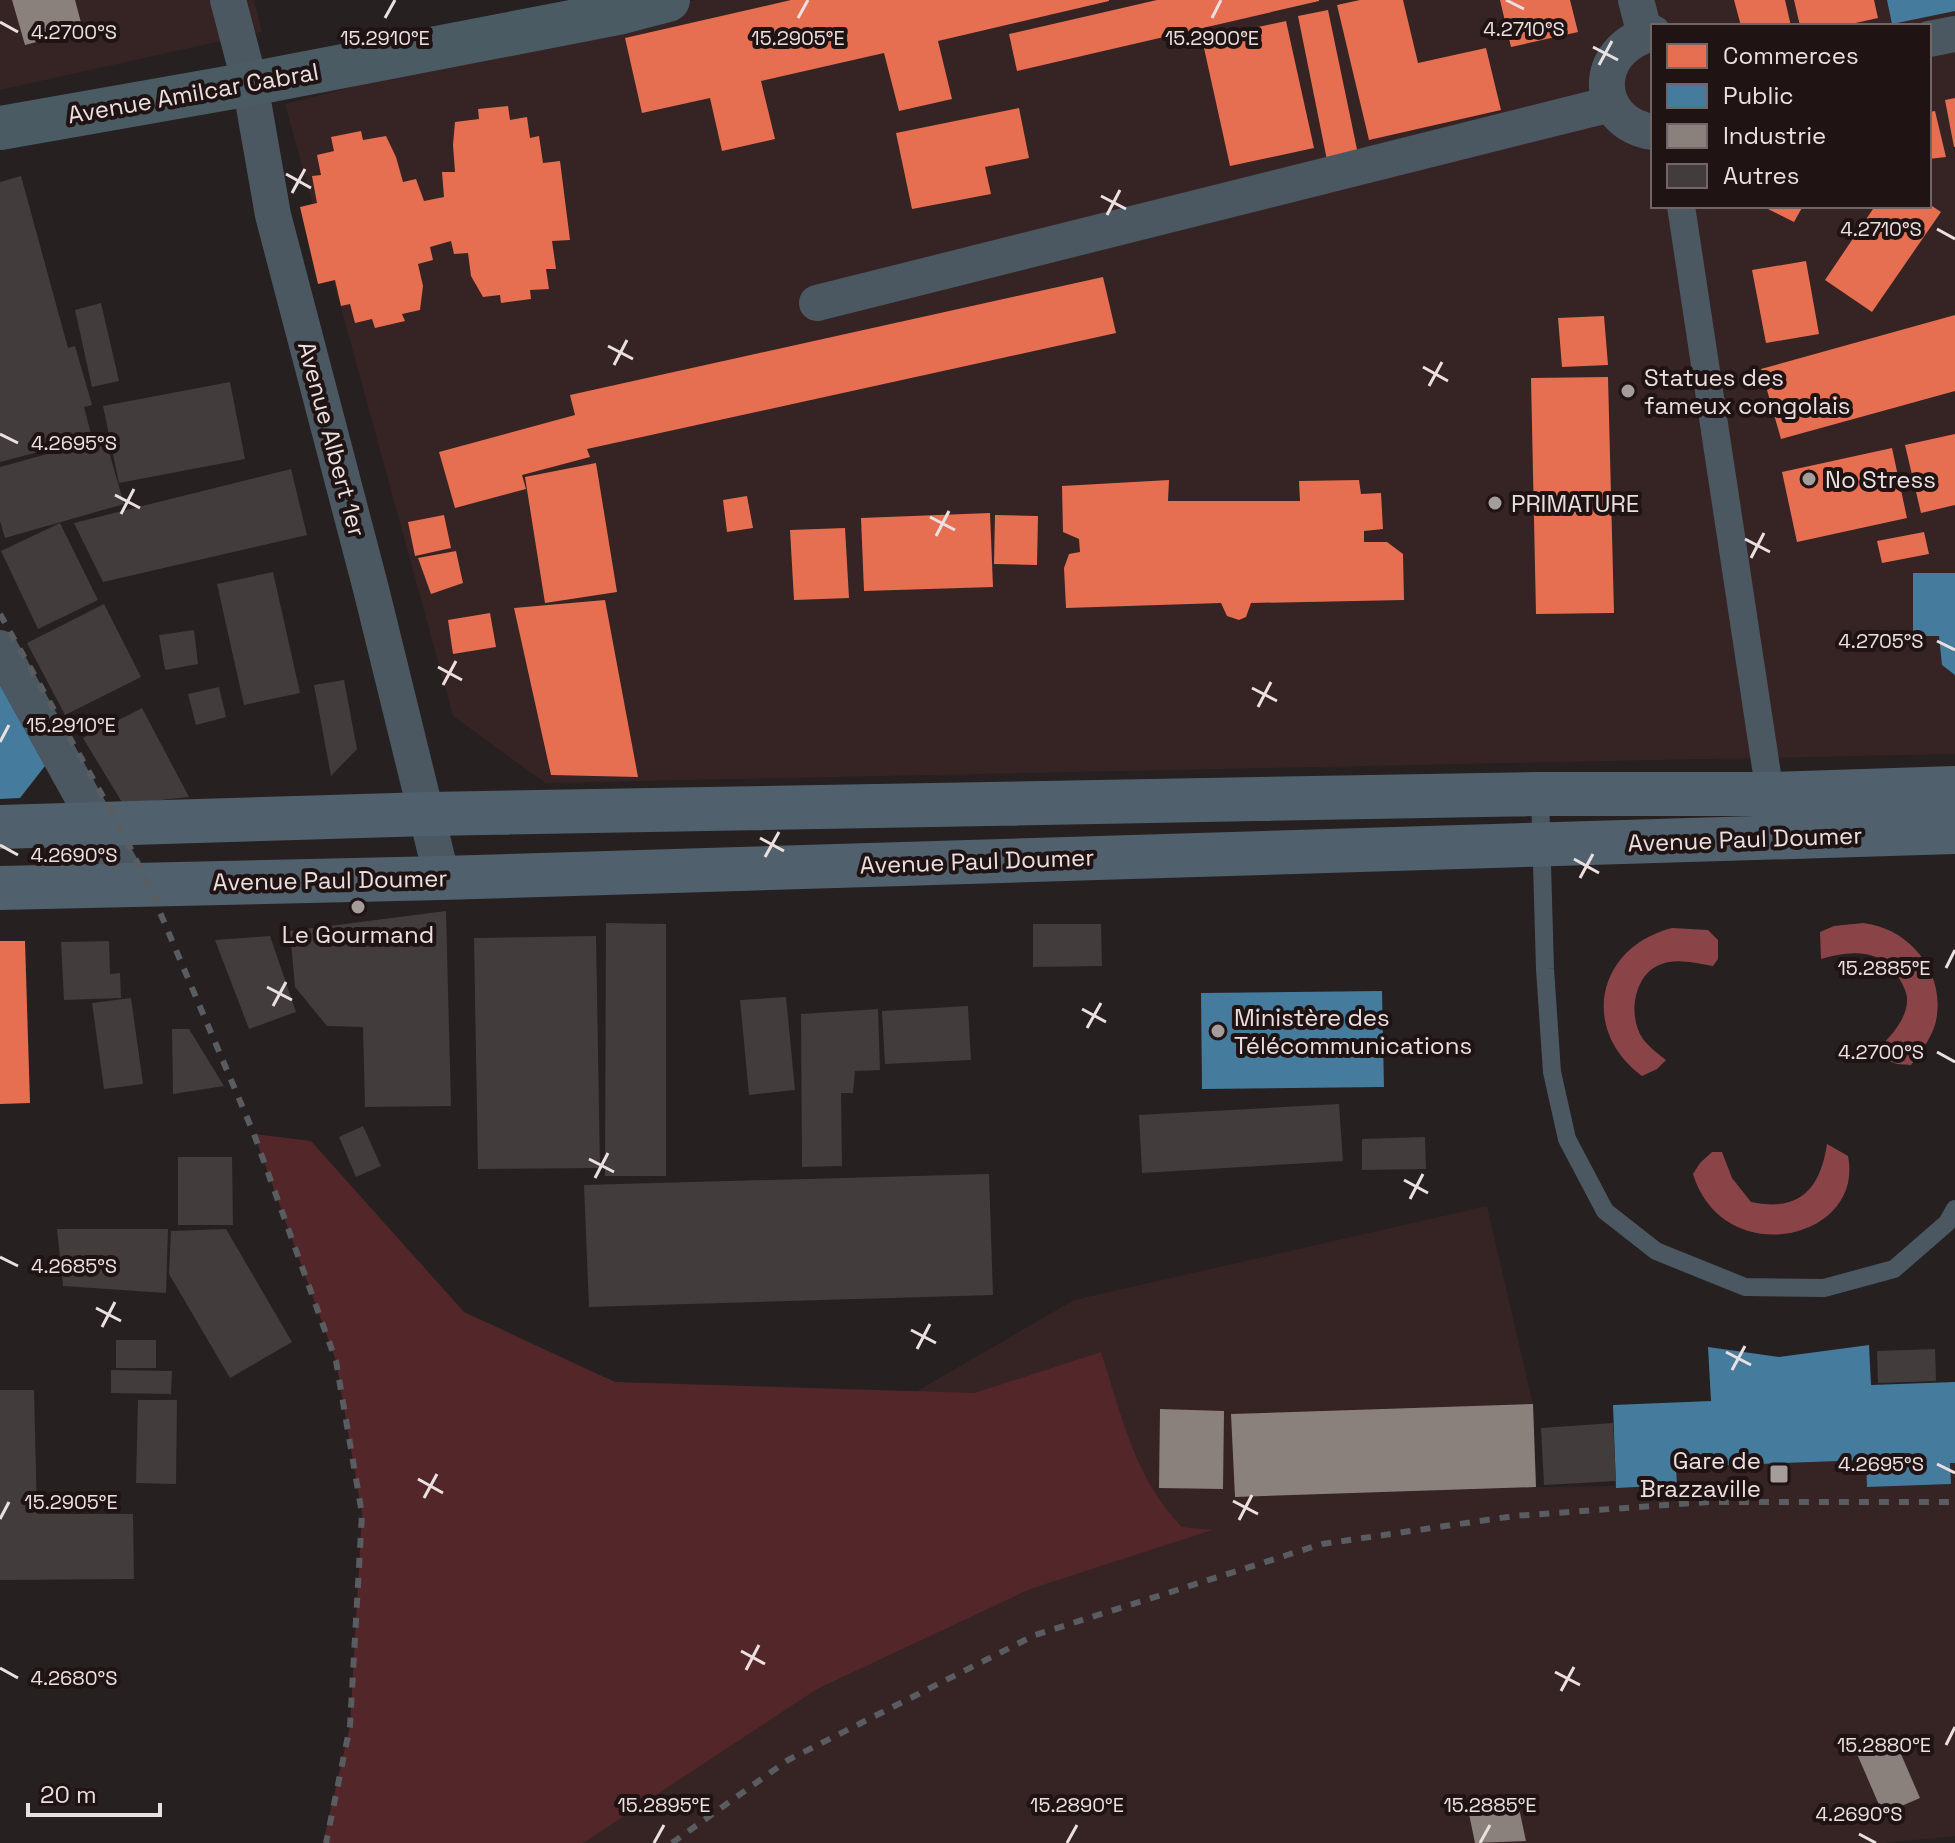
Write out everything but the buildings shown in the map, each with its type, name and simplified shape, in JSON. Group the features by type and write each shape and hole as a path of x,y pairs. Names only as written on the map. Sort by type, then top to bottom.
{"main road":[{"name":"Avenue Amilcar Cabral","path":"0,128 250,84 618,13 668,0"},
{"name":"Avenue Paul Doumer","path":"0,827 428,814 1540,794 1770,794 1955,788"},
{"path":"1233,800 1235,852"},
{"name":"Avenue Paul Doumer","path":"0,888 442,878 1955,832"}],"street":[{"name":"Avenue Albert 1er","path":"228,0 250,84 273,215 442,878"},
{"path":"1636,0 1649,34 1636,38 1620,49 1609,66 1606,85 1611,104 1623,120 1639,130 1651,132"},
{"path":"1931,39 1955,34"},
{"path":"817,303 1611,104"},
{"path":"1681,208 1770,794"},
{"path":"0,648 130,883"}],"lane":[{"path":"1540,794 1552,1072 1567,1139 1605,1211 1656,1251 1745,1287 1824,1288 1894,1269 1947,1223 1955,1209"}],"shaded area":[{"path":"0,0 254,0 262,32 0,90"},
{"path":"695,0 1955,0 1955,754 545,783 453,716 285,104"},
{"path":"1863,923 1894,933 1908,942 1928,967 1934,982 1936,1022 1911,1065 1881,1058 1878,1049 1897,1028 1906,1009 1906,993 1892,968 1875,956 1864,954 1843,954 1821,959 1820,932 1834,926"},
{"path":"1672,928 1708,930 1718,940 1718,959 1713,966 1664,963 1649,972 1643,980 1635,999 1635,1020 1643,1039 1666,1060 1657,1069 1642,1076 1622,1057 1610,1036 1604,1014 1605,992 1613,971 1627,953 1647,938"},
{"path":"254,1134 311,1141 464,1312 615,1382 975,1393 1101,1352 1131,1445 1152,1488 1182,1527 1212,1530 1030,1589 817,1689 583,1843 323,1843 350,1726 362,1514 336,1361"},
{"path":"1827,1144 1848,1156 1847,1185 1835,1208 1814,1224 1788,1233 1760,1234 1732,1224 1709,1205 1693,1174 1712,1152 1722,1152 1732,1178 1751,1202 1782,1204 1804,1194 1813,1185"},
{"path":"1487,1206 1533,1404 1536,1487 1677,1485 1676,1467 1866,1460 1867,1487 1951,1484 1950,1463 1955,1463 1955,1836 1885,1843 338,1843 526,1617 1074,1300"}],"railway":[{"path":"0,614 119,825 148,884 254,1134 336,1361 362,1514 350,1726 326,1843"},
{"path":"672,1843 788,1760 1035,1635 1322,1544 1514,1516 1708,1502 1955,1502"}],"place":[{"name":"Statues des fameux congolais","path":"1628,391"},
{"name":"No Stress","path":"1809,479"},
{"name":"PRIMATURE","path":"1495,503"},
{"name":"Le Gourmand","path":"358,907"},
{"name":"Ministère des Télécommunications","path":"1218,1031"},
{"name":"Gare de Brazzaville","path":"1779,1474"}]}
